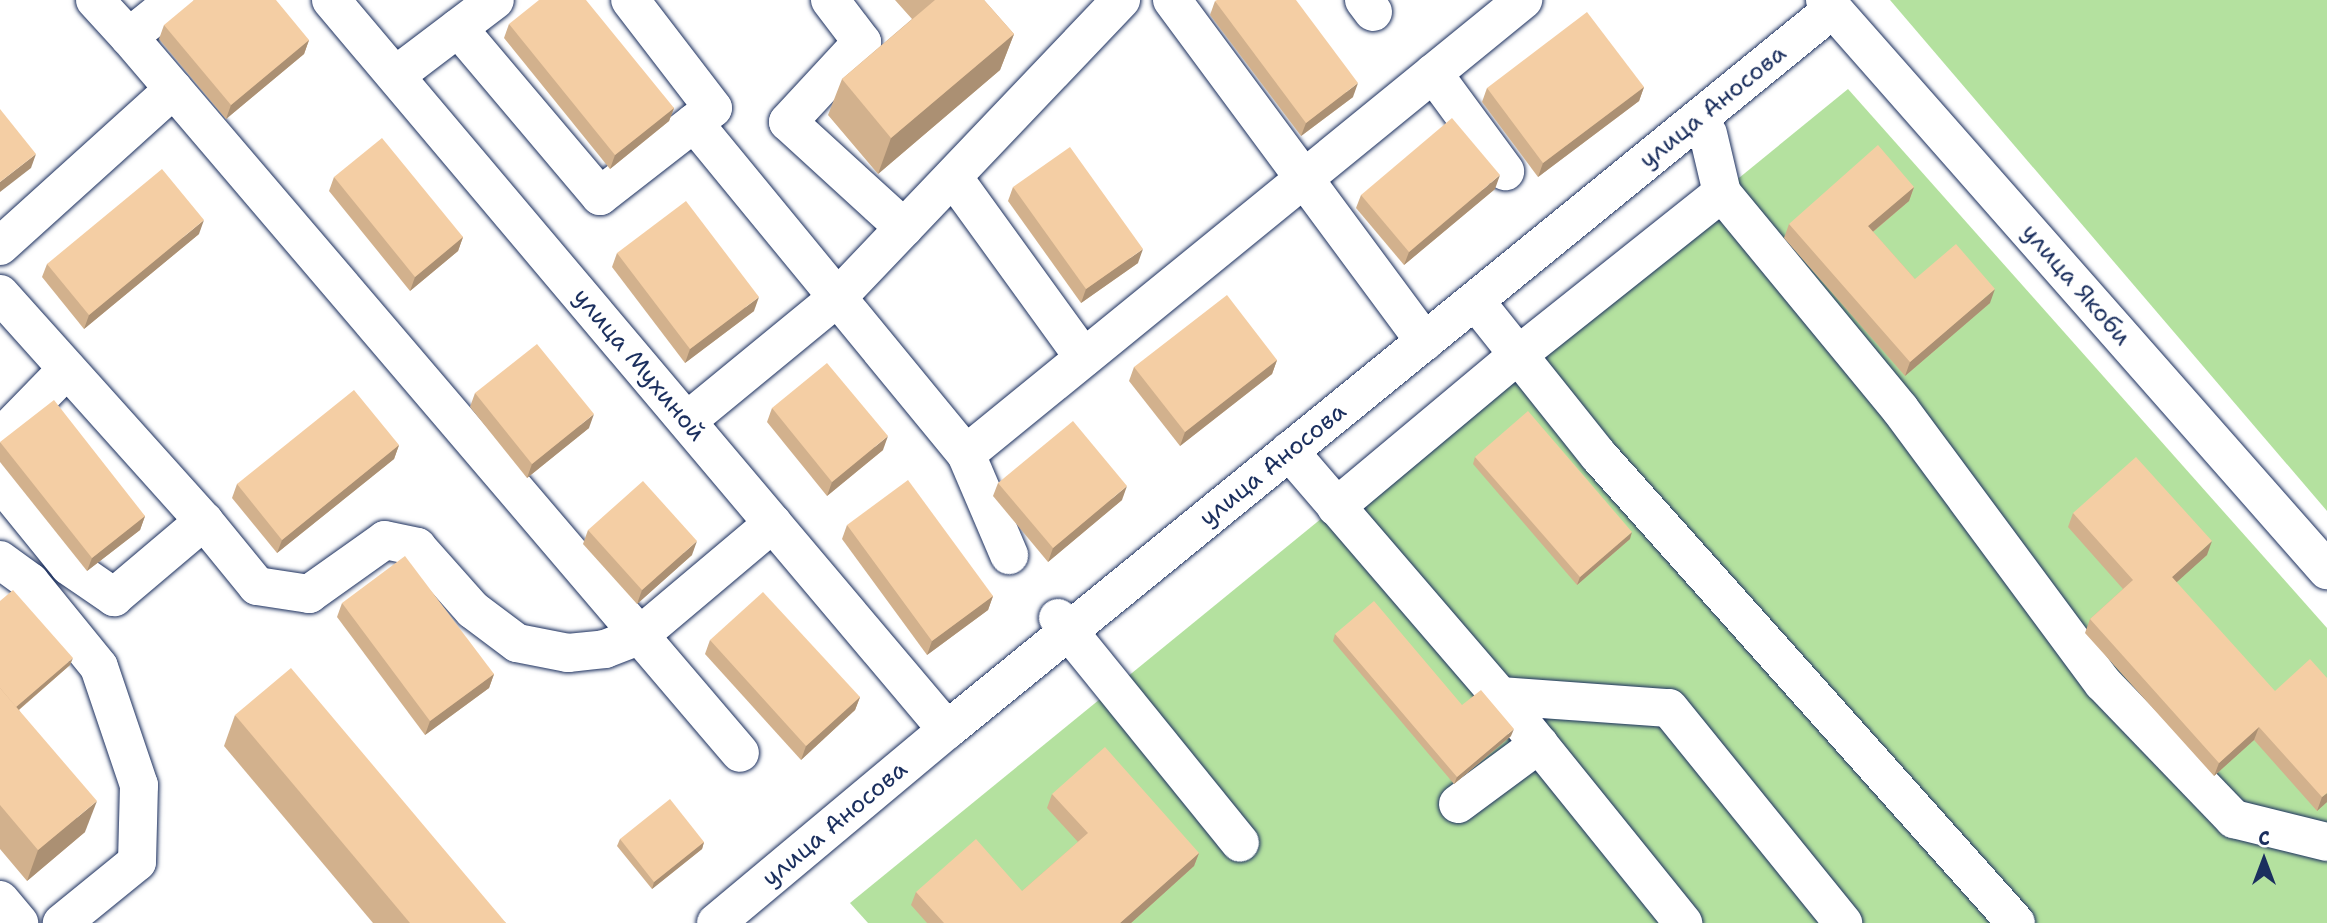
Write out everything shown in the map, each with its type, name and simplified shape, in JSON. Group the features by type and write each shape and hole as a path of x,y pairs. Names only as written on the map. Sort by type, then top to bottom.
{"street":[{"path":"95,0 740,753"},
{"path":"129,37 175,0"},
{"name":"улица Мухиной","path":"331,0 947,730"},
{"path":"408,66 495,0"},
{"path":"458,29 600,196 713,108 630,0"},
{"path":"830,0 862,42 788,122 904,228"},
{"path":"1172,0 1425,342"},
{"path":"966,454 1523,0"},
{"path":"687,421 837,298 953,177 1107,5"},
{"name":"улица Аносова","path":"716,923 758,910 947,730 1063,625 1289,451 1425,342 1829,5"},
{"name":"улица Якоби","path":"1829,5 2327,570"},
{"path":"1433,74 1505,171"},
{"path":"0,246 174,89"},
{"path":"694,123 966,454 1009,555"},
{"path":"1708,134 1723,193 1900,409 2110,690 2234,819 2327,842"},
{"path":"953,177 1084,358"},
{"path":"1336,506 1518,355 1723,193"},
{"path":"0,294 204,521 257,586 309,594 385,540 417,547 472,610 517,643 568,653 605,649 639,635 773,523"},
{"path":"1484,312 1600,456 2015,923"},
{"path":"0,438 67,369"},
{"path":"1289,451 1500,696 1683,923"},
{"path":"0,481 69,566 114,597 204,521"},
{"path":"0,560 30,582 99,667 139,785 137,862 62,923"},
{"path":"1063,625 1240,843"},
{"path":"1500,696 1669,708 1843,923"},
{"path":"1458,804 1539,744"},
{"path":"0,900 19,923"}],"green space":[{"path":"1890,0 2327,0 2327,511"},
{"path":"1848,89 2327,628 2327,923 868,923 850,903"}],"building":[{"path":"194,0 276,0 309,40 231,105 164,25"},
{"path":"539,0 586,0 674,108 615,155 509,24"},
{"path":"935,0 984,0 1014,34 891,138 842,79"},
{"path":"1296,0 1358,83 1306,123 1215,1"},
{"path":"1587,12 1644,87 1543,163 1487,88"},
{"path":"0,109 36,154 0,182"},
{"path":"1452,118 1500,175 1409,252 1361,195"},
{"path":"382,138 463,237 415,277 334,177"},
{"path":"1878,145 1914,187 1868,226 1915,279 1956,244 1995,289 1910,362 1789,224"},
{"path":"1070,147 1143,249 1086,289 1013,187"},
{"path":"162,169 204,220 89,315 47,264"},
{"path":"686,201 759,297 690,349 617,253"},
{"path":"1227,295 1277,360 1185,432 1134,367"},
{"path":"537,344 594,414 532,464 475,393"},
{"path":"827,363 888,436 832,482 772,408"},
{"path":"354,390 399,445 282,540 237,484"},
{"path":"54,400 145,516 92,558 0,442"},
{"path":"1528,411 1632,532 1580,577 1475,457"},
{"path":"1073,421 1127,486 1053,548 998,483"},
{"path":"2136,457 2212,541 2172,577 2275,691 2310,659 2327,678 2327,793 2322,797 2259,727 2219,763 2090,619 2133,580 2073,513"},
{"path":"908,480 993,596 932,641 847,525"},
{"path":"643,481 697,541 642,590 588,530"},
{"path":"405,556 494,674 430,721 342,603"},
{"path":"13,590 73,658 16,707 0,688 0,601"},
{"path":"763,592 860,697 806,746 710,640"},
{"path":"1374,601 1462,705 1481,690 1514,729 1457,777 1335,634"},
{"path":"291,668 506,923 410,923 235,715"},
{"path":"0,688 97,801 38,850 0,805"},
{"path":"1105,747 1199,853 1120,923 944,923 916,892 976,839 1022,891 1088,833 1052,794"},
{"path":"670,799 704,842 654,882 620,839"}]}
